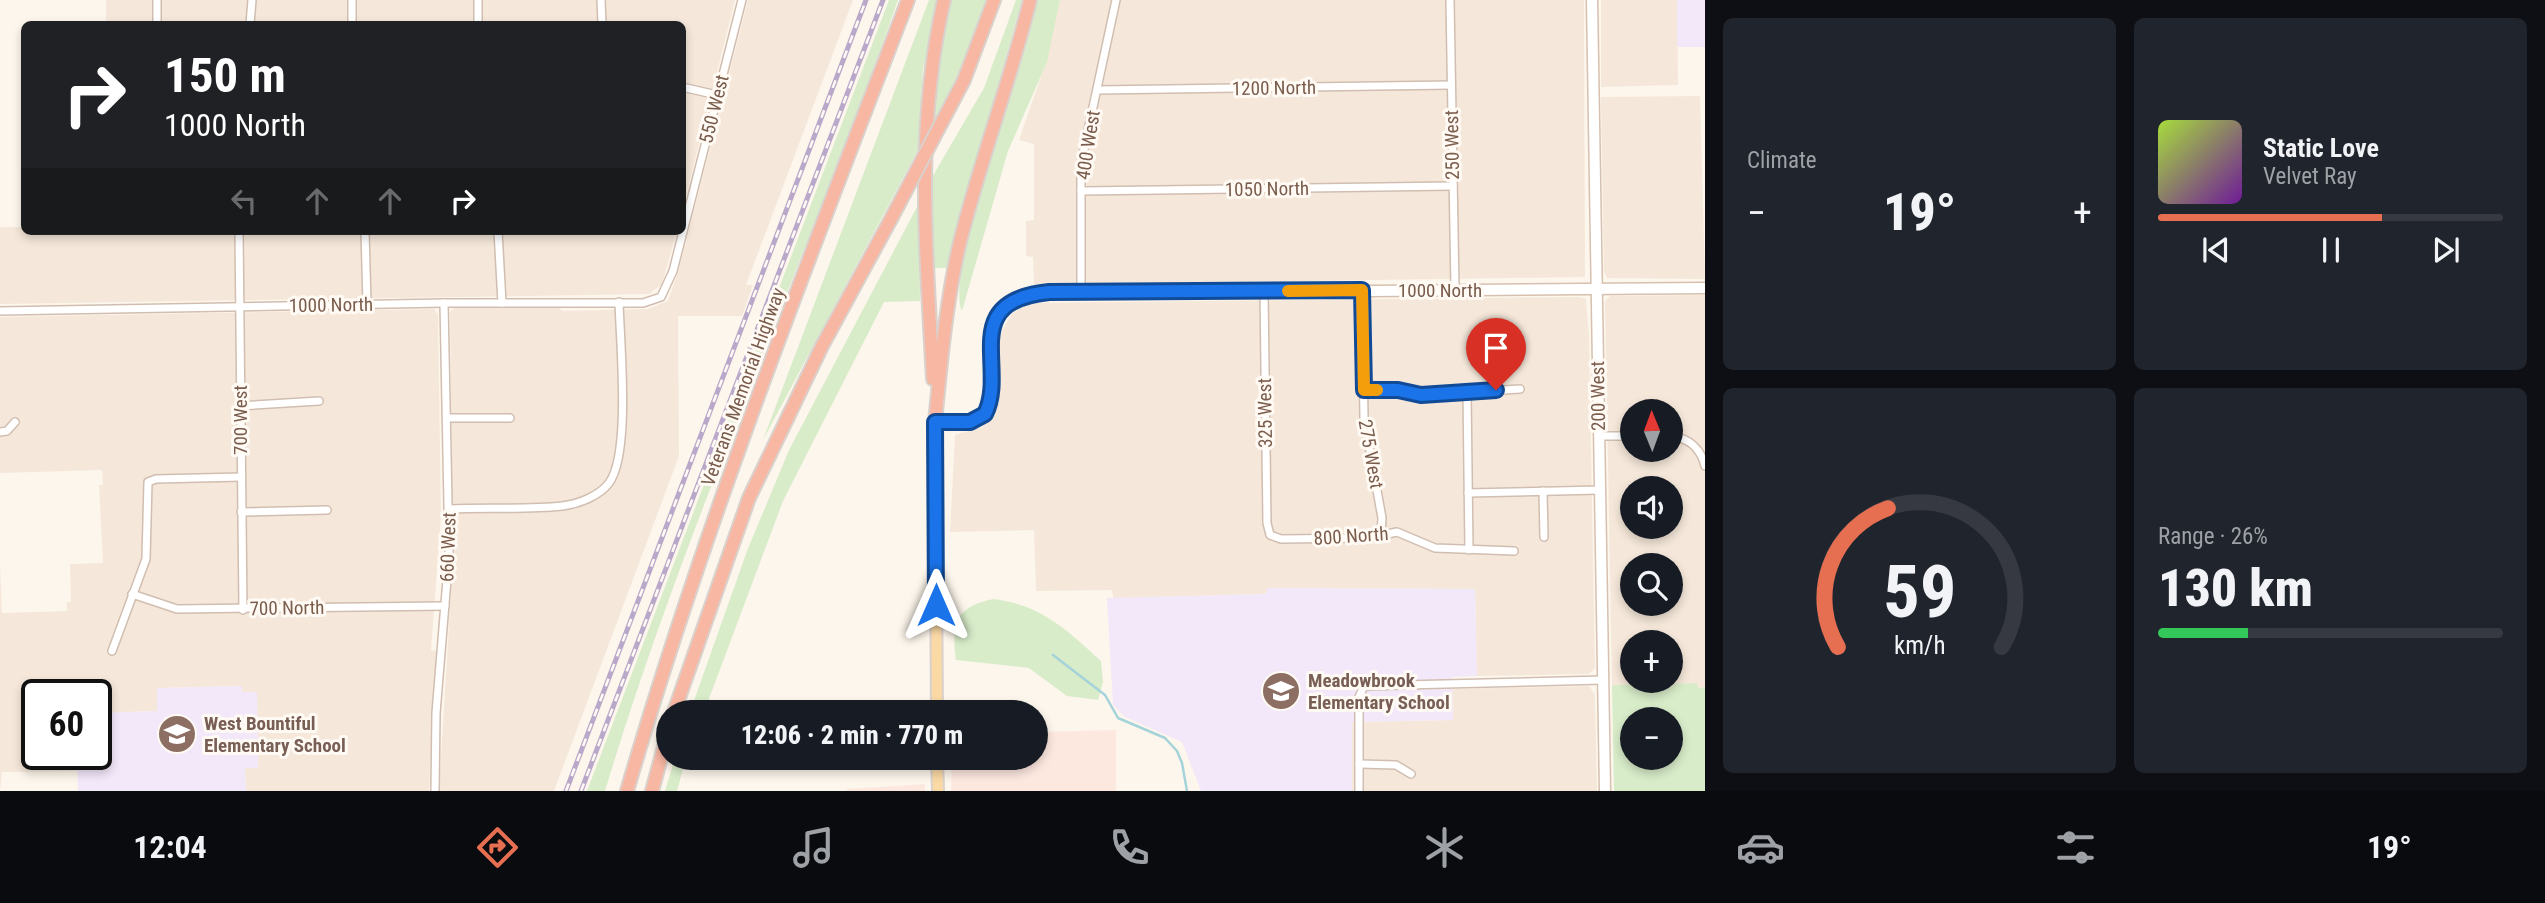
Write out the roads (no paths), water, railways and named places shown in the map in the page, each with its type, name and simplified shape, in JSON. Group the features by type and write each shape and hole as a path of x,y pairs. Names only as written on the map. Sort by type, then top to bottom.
{"highway":[{"name":"Veterans Memorial Highway","path":"627,791 660,678 779,340 908,0"},
{"path":"935,422 925,226 924,125 928,81 944,0"},
{"path":"678,700 748,498 822,346 964,80 994,0"},
{"path":"935,422 944,328 960,243 1013,67 1030,0"},
{"path":"652,791 658,770"}],"main road":[{"path":"935,422 937,700"},
{"path":"937,770 938,791"}],"street":[{"path":"157,0 158,21"},
{"path":"250,21 252,0"},
{"path":"352,0 352,21"},
{"path":"478,0 478,21"},
{"path":"601,0 602,21"},
{"name":"550 West","path":"686,219 742,0"},
{"name":"400 West","path":"1081,292 1081,163 1116,0"},
{"name":"250 West","path":"1450,0 1455,289"},
{"name":"200 West","path":"1592,0 1605,791"},
{"name":"1200 North","path":"1098,90 1451,85"},
{"path":"686,88 717,94"},
{"name":"1050 North","path":"1081,191 1453,186"},
{"name":"700 West","path":"239,235 243,610"},
{"path":"365,235 367,304"},
{"path":"498,235 502,303"},
{"name":"550 West","path":"661,297 673,271 682,235"},
{"name":"1000 North","path":"935,422 970,422 985,414 990,401 990,339 996,321 1009,305 1034,294 1705,288"},
{"name":"275 West","path":"1362,290 1365,426 1382,518 1381,534"},
{"name":"325 West","path":"1264,291 1267,523 1270,535"},
{"name":"1000 North","path":"0,311 444,303 643,303 661,297"},
{"path":"449,509 564,506 590,499 609,483 620,461 619,302"},
{"name":"660 West","path":"435,791 436,713 445,606 449,509 444,303"},
{"path":"1364,390 1398,390 1421,395 1520,389"},
{"path":"1467,392 1469,550"},
{"path":"240,406 319,401"},
{"path":"447,418 510,418"},
{"path":"0,432 7,431 15,422"},
{"path":"1599,436 1620,436"},
{"path":"1684,439 1701,446 1705,466"},
{"path":"112,650 146,559 148,482 156,479 240,477"},
{"path":"1468,493 1600,490"},
{"path":"1543,491 1544,537"},
{"path":"241,512 327,510"},
{"name":"800 North","path":"1270,535 1281,539 1368,538 1397,532 1430,547 1514,551"},
{"name":"700 North","path":"132,594 177,610 445,606"},
{"path":"1359,791 1359,697 1362,688 1375,684 1603,680"},
{"path":"1359,764 1396,765 1411,774"}],"waterway":[{"path":"1053,655 1105,695 1118,718 1165,738 1177,751 1182,763 1187,791"}],"railway":[{"path":"566,791 866,0"},
{"path":"581,791 883,0"}],"place":[{"name":"Meadowbrook Elementary School","path":"1281,691"},
{"name":"West Bountiful Elementary School","path":"177,734"}]}
